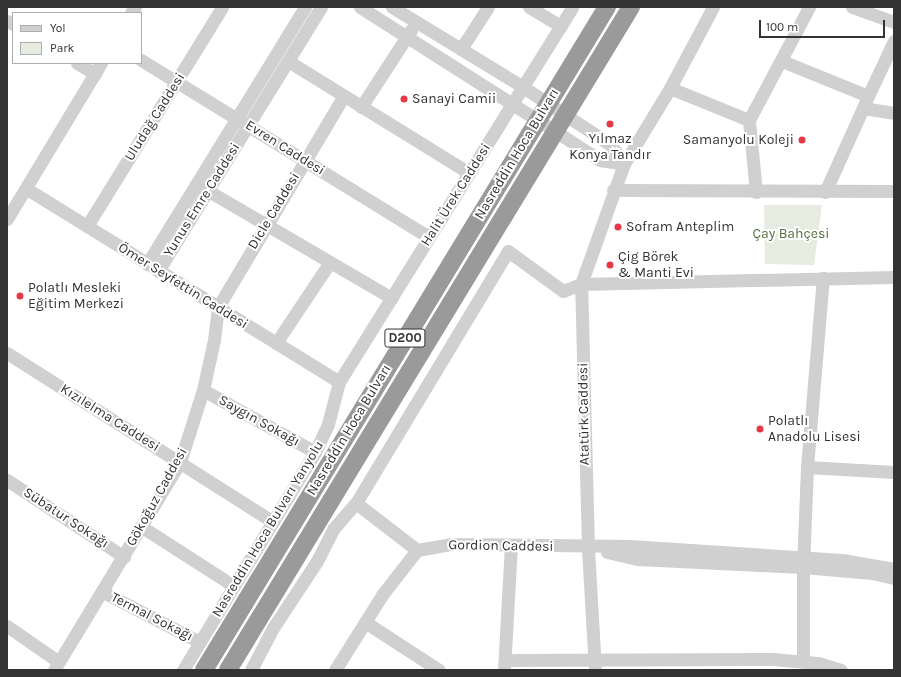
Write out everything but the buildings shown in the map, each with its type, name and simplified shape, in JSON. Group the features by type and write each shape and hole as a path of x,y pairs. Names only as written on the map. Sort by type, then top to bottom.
{"highway":[{"name":"Nasreddin Hoca Bulvarı","path":"204,670 607,7"},
{"name":"Nasreddin Hoca Bulvarı","path":"228,670 631,7"}],"street":[{"name":"Yunus Emre Caddesi","path":"147,264 202,187 242,122 305,7"},
{"name":"Yunus Emre Caddesi","path":"242,122 288,61 321,7"},
{"path":"360,7 600,160 624,164"},
{"path":"392,7 523,88 611,145 624,164"},
{"path":"461,49 488,7"},
{"path":"529,7 561,26"},
{"name":"Halit Ürek Caddesi","path":"339,382 572,7"},
{"name":"Atatürk Caddesi","path":"594,665 588,547 581,284 613,190 624,164 670,88 713,7"},
{"path":"756,192 749,120 810,7"},
{"path":"852,7 894,22"},
{"name":"Uludağ Caddesi","path":"87,226 176,82 217,9"},
{"path":"361,107 416,22"},
{"path":"825,192 894,41"},
{"name":"Evren Caddesi","path":"142,61 429,237"},
{"path":"288,61 469,172"},
{"path":"782,61 866,102 894,113"},
{"path":"7,219 98,68 81,64"},
{"path":"670,88 749,120"},
{"name":"Dicle Caddesi","path":"218,307 304,160 344,96"},
{"name":"Yunus Emre Caddesi","path":"158,271 202,187"},
{"path":"202,187 392,298"},
{"name":"Ömer Seyfettin Caddesi","path":"26,189 339,382"},
{"path":"613,190 756,192 894,191"},
{"path":"251,670 273,628 317,561 334,528 356,503 508,251 563,290 581,284 894,277"},
{"path":"276,343 330,262"},
{"path":"803,662 803,563 808,466 823,278"},
{"name":"Gökoğuz Caddesi","path":"57,666 180,462 203,390 214,340 218,307"},
{"name":"Kızılelma Caddesi","path":"7,353 273,522"},
{"name":"Nasreddin Hoca Bulvarı Yanyolu","path":"184,670 315,452 328,424 339,382"},
{"name":"Saygın Sokağı","path":"203,390 315,452"},
{"path":"808,466 894,472"},
{"name":"Sübatur Sokağı","path":"7,480 124,557"},
{"path":"335,670 382,595 417,550 356,503"},
{"path":"142,527 234,586"},
{"name":"Gordion Caddesi","path":"417,550 450,544 588,547 638,559 803,563"},
{"path":"511,545 504,665 772,664 803,662 840,670"},
{"path":"803,563 842,560 894,569"},
{"path":"803,563 872,573 894,578"},
{"name":"Termal Sokağı","path":"103,592 200,642"},
{"path":"365,622 439,670"},
{"path":"7,626 57,666"}],"green space":[{"name":"Çay Bahçesi","path":"764,205 822,205 814,265 765,264"}],"place":[{"name":"Sanayi Camii","path":"404,99"},
{"name":"Yılmaz Konya Tandır","path":"610,124"},
{"name":"Samanyolu Koleji","path":"802,140"},
{"name":"Sofram Anteplim","path":"618,227"},
{"name":"Çig Börek & Manti Evi","path":"610,265"},
{"name":"Polatlı Mesleki Eğitim Merkezi","path":"20,296"},
{"name":"Polatlı Anadolu Lisesi","path":"760,429"}]}
